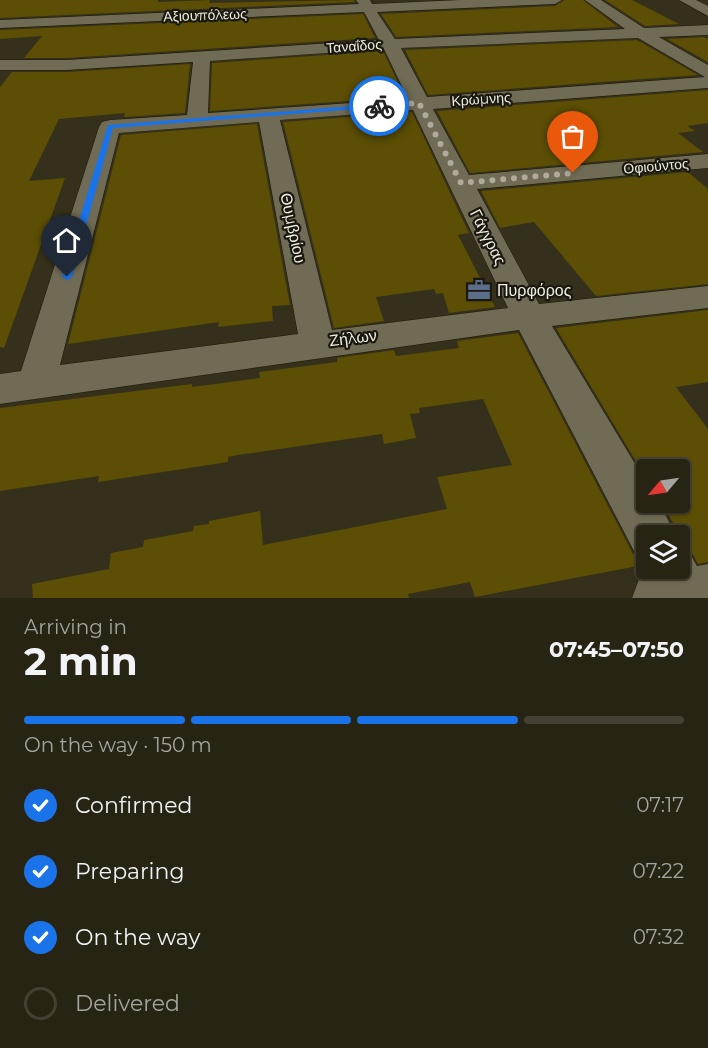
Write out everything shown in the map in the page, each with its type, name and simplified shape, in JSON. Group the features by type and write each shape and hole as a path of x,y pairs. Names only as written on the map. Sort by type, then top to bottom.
{"street":[{"name":"Αξιουπόλεως","path":"0,24 366,4 555,0"},
{"path":"592,0 639,33 708,72"},
{"path":"686,0 708,12"},
{"name":"Γάγγρας","path":"366,4 390,44 528,315 646,525"},
{"path":"0,24 26,6"},
{"name":"Ταναΐδος","path":"0,65 67,65 390,44 708,30"},
{"path":"197,119 202,56"},
{"name":"Κρώμνης","path":"36,384 110,127 708,82"},
{"name":"Θυμβρίου","path":"268,114 317,342"},
{"name":"Οφιούντος","path":"461,183 708,161"},
{"name":"Ζήλων","path":"0,389 317,342 528,315 708,297"}],"building":[{"path":"0,0 158,0 158,2 210,0 209,3 354,0 355,2 0,18"},
{"path":"564,0 583,0 618,27 396,37 381,14 555,6"},
{"path":"605,0 632,0 679,24 645,26"},
{"path":"363,14 375,38 67,58 24,58 42,36 0,39 0,30"},
{"path":"704,37 708,39 708,62 667,39"},
{"path":"637,40 698,75 428,95 405,50"},
{"path":"383,51 405,97 210,111 212,63"},
{"path":"190,64 185,113 124,117 125,113 59,119 29,181 65,178 4,348 0,347 0,87 12,72 67,72"},
{"path":"708,90 708,123 687,126 695,131 678,133 703,152 470,173 437,111"},
{"path":"412,112 469,233 458,235 495,307 449,313 443,293 436,294 434,289 376,297 384,321 334,328 283,122"},
{"path":"257,124 290,305 272,306 273,321 218,327 219,322 68,344 121,135"},
{"path":"688,172 708,189 708,284 596,296 534,222 500,228 481,191"},
{"path":"708,310 708,382 676,387 708,429 708,562 698,564 690,549 690,525 674,525 668,513 690,513 690,459 636,459 636,461 556,328"},
{"path":"518,333 633,554 636,555 636,566 475,597 470,582 408,594 409,598 33,598 32,584 109,569 111,553 143,547 144,540 193,531 194,526 209,524 209,521 260,511 263,545 447,509 437,477 512,465 483,399 419,408 420,413 410,414 416,438 384,444 382,434 238,455 228,457 228,462 98,482 99,476 0,491 0,408 192,384 192,387 260,378 259,372 337,362 337,358 394,350 396,356 459,348 457,341"}],"way so far":[{"path":"379,106 419,103 461,183 573,173"}],"place":[{"name":"Πυρφόρος","path":"479,290"}],"route":[{"path":"67,277 110,127 379,106"}]}
